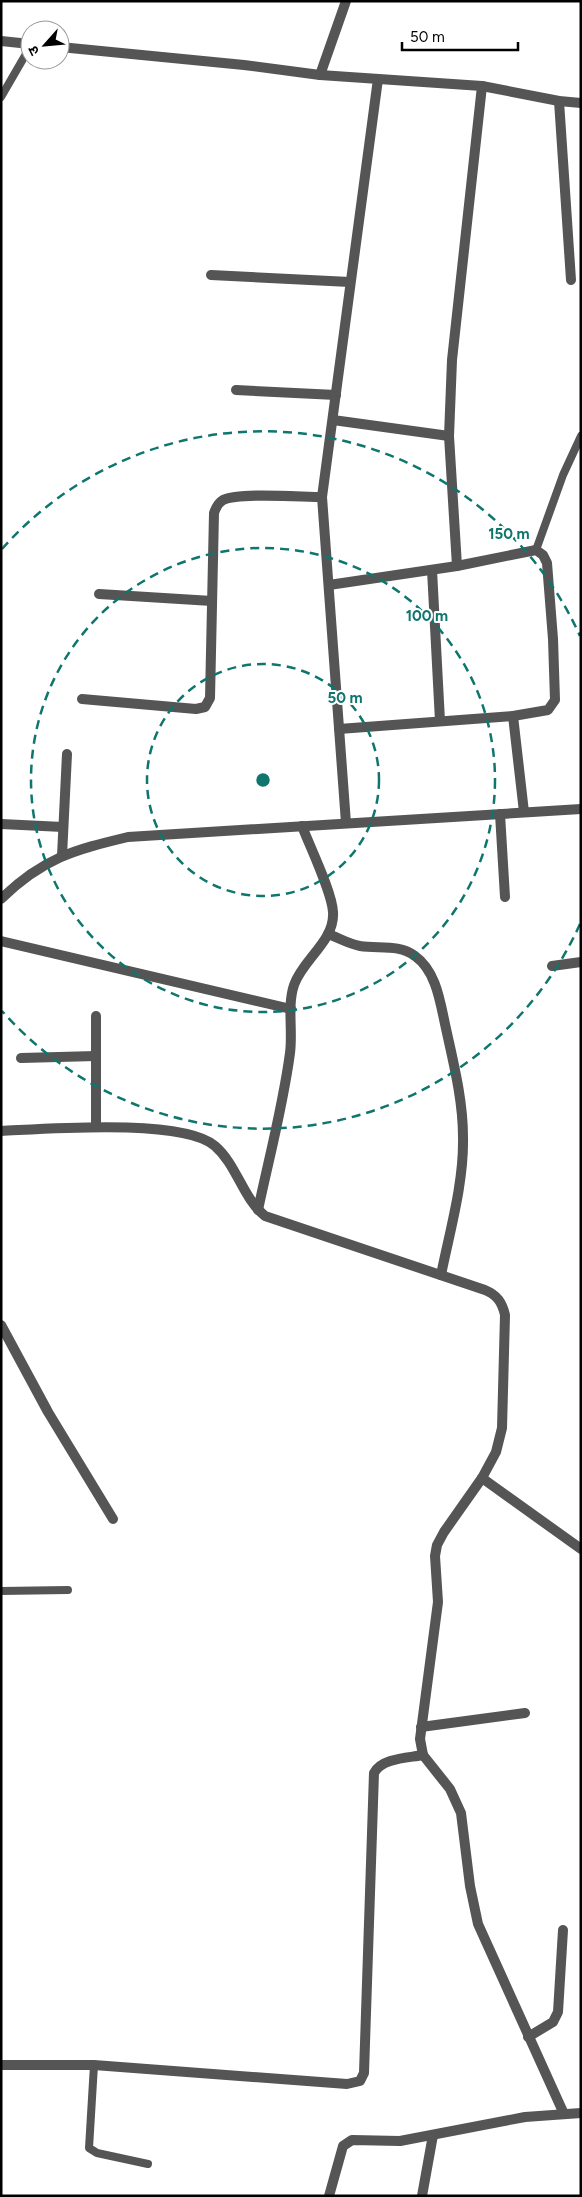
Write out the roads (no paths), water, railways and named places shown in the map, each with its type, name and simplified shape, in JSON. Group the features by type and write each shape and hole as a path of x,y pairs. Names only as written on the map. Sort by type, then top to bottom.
{"street":[{"path":"320,75 346,1"},
{"path":"1,41 20,44"},
{"path":"70,48 244,65 320,75 482,86 559,101 581,103"},
{"path":"346,824 322,497 378,79"},
{"path":"457,566 449,436 452,360 482,86"},
{"path":"559,101 571,280"},
{"path":"211,275 350,282"},
{"path":"236,390 336,396"},
{"path":"333,420 449,436"},
{"path":"82,700 196,709 205,707 210,698 214,513 220,501 235,497 322,497"},
{"path":"329,585 457,566 536,550 542,555 546,563 553,638 555,700 548,710 513,716 339,730"},
{"path":"432,570 440,722"},
{"path":"99,594 212,601"},
{"path":"513,716 524,812"},
{"path":"62,856 68,754"},
{"path":"1,899 22,878 40,866 83,848 128,836 581,809"},
{"path":"500,814 505,897"},
{"path":"1,824 63,827"},
{"path":"258,1210 286,1078 290,1050 291,1009 295,983 328,934 333,920 331,901 302,826"},
{"path":"328,934 351,944 404,950 416,956 425,966 439,996 456,1076 464,1138 460,1183 441,1275"},
{"path":"1,941 291,1009"},
{"path":"552,966 581,962"},
{"path":"96,1016 96,1126"},
{"path":"21,1058 96,1056"},
{"path":"1,1131 96,1126 182,1132 203,1138 220,1150 258,1210 279,1223 493,1293 503,1306 502,1428 496,1452 482,1478 437,1545 434,1565 438,1602 420,1739 423,1755 450,1789 462,1813 470,1886 478,1924 564,2114"},
{"path":"1,1325 48,1412 113,1519"},
{"path":"482,1478 581,1549"},
{"path":"421,1727 525,1713"},
{"path":"1,2065 94,2065 348,2084 360,2081 364,2073 374,1773 376,1768 389,1762 423,1755"},
{"path":"528,2037 553,2022 558,2012 563,1930"},
{"path":"329,2196 341,2152 348,2141 400,2141 525,2117 581,2113"},
{"path":"422,2196 432,2135"}],"lane":[{"path":"1,97 20,63"},
{"path":"536,550 563,475 581,436"},
{"path":"1,1591 68,1590"},
{"path":"94,2065 89,2148 97,2153 148,2164"}]}
